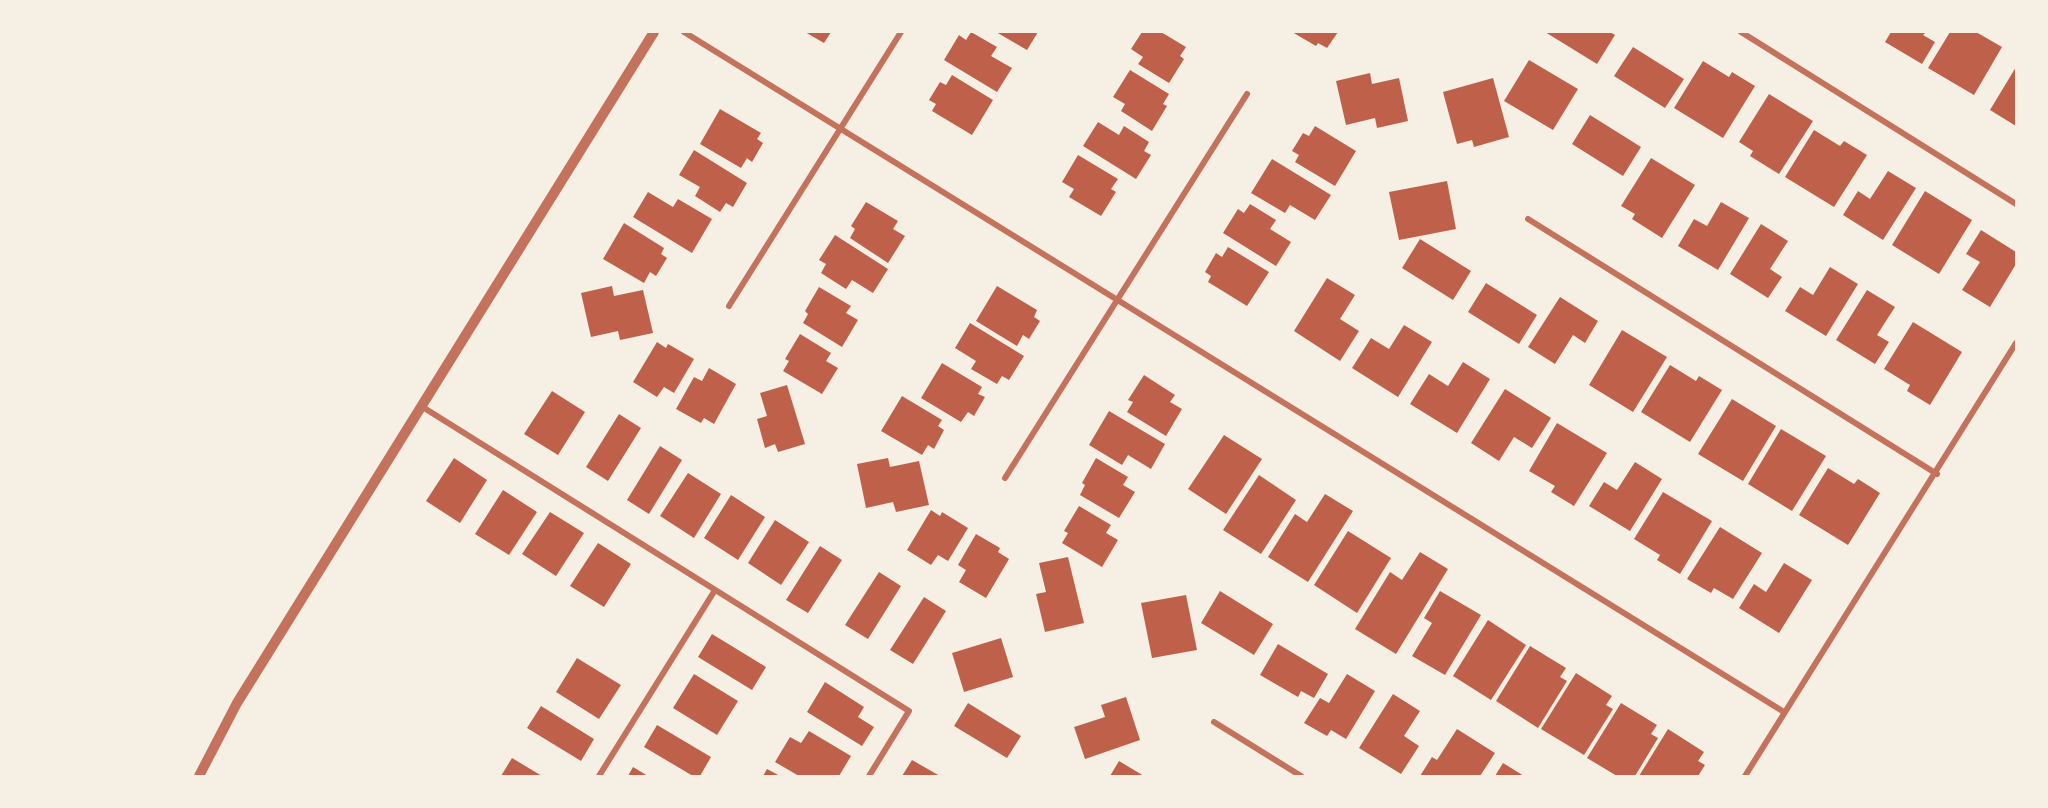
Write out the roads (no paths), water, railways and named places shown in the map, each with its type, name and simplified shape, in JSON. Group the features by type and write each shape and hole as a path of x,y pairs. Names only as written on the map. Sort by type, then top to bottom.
{"street":[{"path":"199,777 237,703 654,32"},
{"path":"684,32 1784,712"},
{"path":"729,306 901,32"},
{"path":"1741,32 2016,204"},
{"path":"1005,478 1246,94"},
{"path":"1528,219 1937,474"},
{"path":"1745,777 1784,712 1937,474 2016,343"},
{"path":"422,406 909,711 868,777"},
{"path":"599,777 715,590"},
{"path":"1214,722 1301,777"}]}
